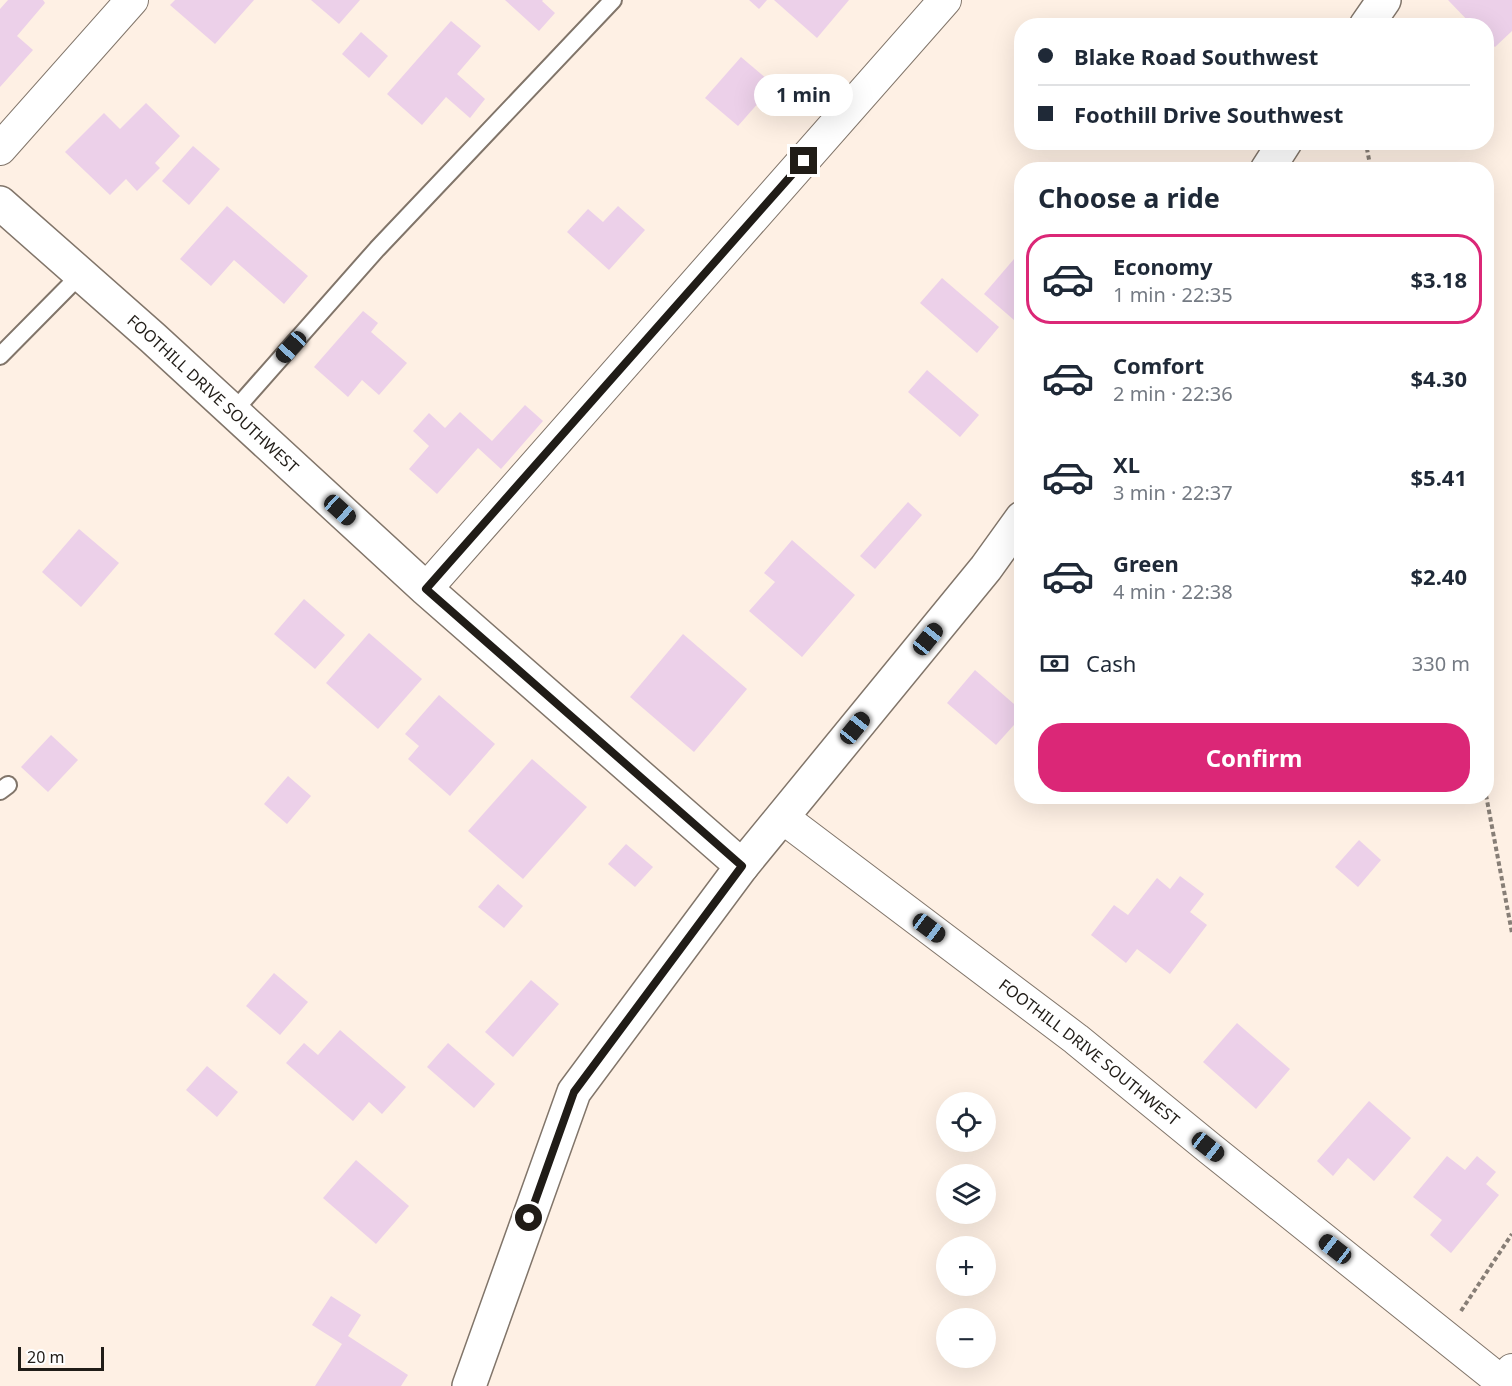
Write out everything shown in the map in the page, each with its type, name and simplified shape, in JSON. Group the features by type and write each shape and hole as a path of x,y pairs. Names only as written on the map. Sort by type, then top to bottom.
{"street":[{"path":"0,149 132,0"},
{"path":"426,589 945,0"},
{"path":"1372,18 1384,0"},
{"name":"FOOTHILL DRIVE SOUTHWEST","path":"0,203 426,589 742,866"},
{"path":"469,1386 574,1092 742,866 986,568 1014,529"},
{"name":"FOOTHILL DRIVE SOUTHWEST","path":"782,817 1076,1039 1208,1147 1508,1377"}],"lane":[{"path":"233,412 377,249 613,0"},
{"path":"0,356 81,274"}],"path":[{"path":"1488,804 1512,933"},
{"path":"1460,1312 1512,1234"}],"building":[{"path":"8,0 43,0 45,3 17,36 33,50 0,87 0,9"},
{"path":"175,0 254,0 215,44 170,5"},
{"path":"311,0 360,0 339,24"},
{"path":"505,0 543,0 555,13 539,31"},
{"path":"749,0 767,0 759,9"},
{"path":"774,0 849,0 817,38"},
{"path":"1448,0 1512,0 1512,31 1495,47 1494,18 1465,18"},
{"path":"451,21 481,46 457,74 485,99 470,118 446,97 422,125 387,94"},
{"path":"361,32 388,56 369,78 342,54"},
{"path":"741,57 774,85 738,126 705,98"},
{"path":"146,103 180,136 155,163 160,168 137,191 126,179 110,195 65,152 104,113 120,129"},
{"path":"193,146 220,169 189,205 162,181"},
{"path":"227,206 308,276 284,304 234,260 211,286 180,259"},
{"path":"618,206 645,230 609,270 567,232 588,209 603,222"},
{"path":"1014,259 1014,320 984,294"},
{"path":"942,278 999,327 977,353 920,303"},
{"path":"363,311 378,323 371,332 407,363 379,395 362,380 348,397 314,367"},
{"path":"927,370 979,415 960,437 908,392"},
{"path":"525,405 543,421 501,469 478,448 437,494 409,469 429,446 413,431 429,413 445,428 460,412 492,441"},
{"path":"908,502 922,515 875,569 860,556"},
{"path":"79,529 119,563 81,607 42,572"},
{"path":"792,540 855,595 802,657 749,611 775,582 764,573"},
{"path":"304,599 345,635 315,669 274,634"},
{"path":"369,633 422,679 378,729 326,683"},
{"path":"683,634 747,689 694,752 630,697"},
{"path":"975,670 1014,704 1014,725 996,745 947,703"},
{"path":"439,695 495,744 450,796 408,759 419,746 405,734"},
{"path":"51,735 78,760 48,792 21,767"},
{"path":"532,759 587,807 523,879 468,831"},
{"path":"288,776 311,796 287,824 264,804"},
{"path":"1359,840 1381,860 1358,887 1335,867"},
{"path":"626,844 653,867 635,887 608,864"},
{"path":"1180,876 1204,894 1190,912 1207,925 1170,974 1137,949 1126,963 1091,935 1114,905 1128,915 1157,878 1170,889"},
{"path":"498,884 523,906 504,928 478,907"},
{"path":"274,973 308,1002 280,1035 246,1006"},
{"path":"531,980 559,1004 513,1057 485,1032"},
{"path":"1237,1023 1290,1069 1256,1109 1203,1062"},
{"path":"340,1030 406,1087 382,1114 369,1102 353,1121 286,1063 304,1043 318,1055"},
{"path":"448,1043 495,1084 474,1108 427,1067"},
{"path":"207,1066 238,1092 217,1117 186,1090"},
{"path":"1369,1101 1411,1138 1374,1181 1348,1158 1333,1176 1317,1161"},
{"path":"1447,1156 1465,1170 1477,1156 1496,1172 1486,1184 1499,1195 1451,1253 1430,1235 1442,1220 1413,1197"},
{"path":"356,1160 409,1206 376,1244 323,1198"},
{"path":"331,1296 361,1315 348,1336 408,1375 401,1386 315,1386 342,1344 312,1325"}],"route":[{"path":"529,1218 574,1092 742,866 426,589 804,161"}]}
